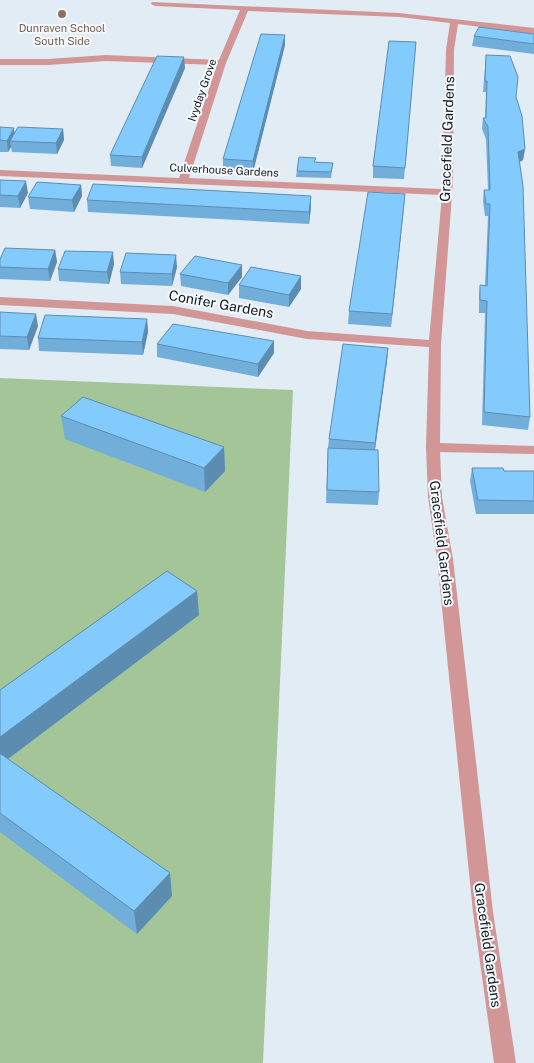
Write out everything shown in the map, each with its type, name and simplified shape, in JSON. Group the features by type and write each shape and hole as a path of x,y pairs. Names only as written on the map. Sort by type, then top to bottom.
{"street":[{"path":"156,4 399,15 534,31"},
{"name":"Ivyday Grove","path":"183,181 222,63 245,8"},
{"name":"Gracefield Gardens","path":"454,21 450,50 446,192 435,344 433,447 435,497 446,559 483,912 505,1063"},
{"path":"0,62 48,62 106,58 222,63"},
{"name":"Culverhouse Gardens","path":"0,173 446,192"},
{"name":"Conifer Gardens","path":"0,301 173,310 307,335 435,344"},
{"path":"433,447 534,450"}],"green space":[{"path":"0,378 293,390 263,1063 0,1063"}],"building":[{"path":"479,27 534,34 534,44 474,36"},
{"path":"261,34 285,35 253,161 223,159"},
{"path":"389,41 416,42 405,168 373,166"},
{"path":"486,55 510,56 518,77 516,97 522,116 525,149 518,152 523,186 530,417 484,412 487,301 480,300 480,285 487,286 490,204 486,204 484,190 490,190 488,127 483,118 486,118"},
{"path":"157,56 184,57 142,157 110,155"},
{"path":"0,127 14,128 7,141 0,140"},
{"path":"18,127 63,129 56,143 10,141"},
{"path":"299,157 316,158 314,162 333,163 331,172 297,171"},
{"path":"0,180 26,181 18,196 0,195"},
{"path":"37,182 81,185 72,200 28,197"},
{"path":"93,184 311,196 309,212 87,200"},
{"path":"368,192 405,194 392,314 349,311"},
{"path":"5,248 55,250 48,269 0,267 0,259"},
{"path":"65,251 113,252 107,272 58,269"},
{"path":"126,253 176,255 172,274 120,272"},
{"path":"195,256 242,265 228,283 180,274"},
{"path":"251,267 301,276 289,295 239,285"},
{"path":"0,312 36,314 27,337 0,336"},
{"path":"45,315 147,319 142,342 38,338"},
{"path":"173,324 274,341 258,364 157,344"},
{"path":"343,344 388,348 375,443 329,439"},
{"path":"83,397 224,447 204,468 61,416"},
{"path":"328,448 378,450 379,492 327,490"},
{"path":"472,468 534,471 534,501 478,500"},
{"path":"167,571 197,591 0,737 0,690"},
{"path":"1,754 170,873 134,911 0,813"}],"place":[{"name":"Dunraven School South Side","path":"62,14"}]}
